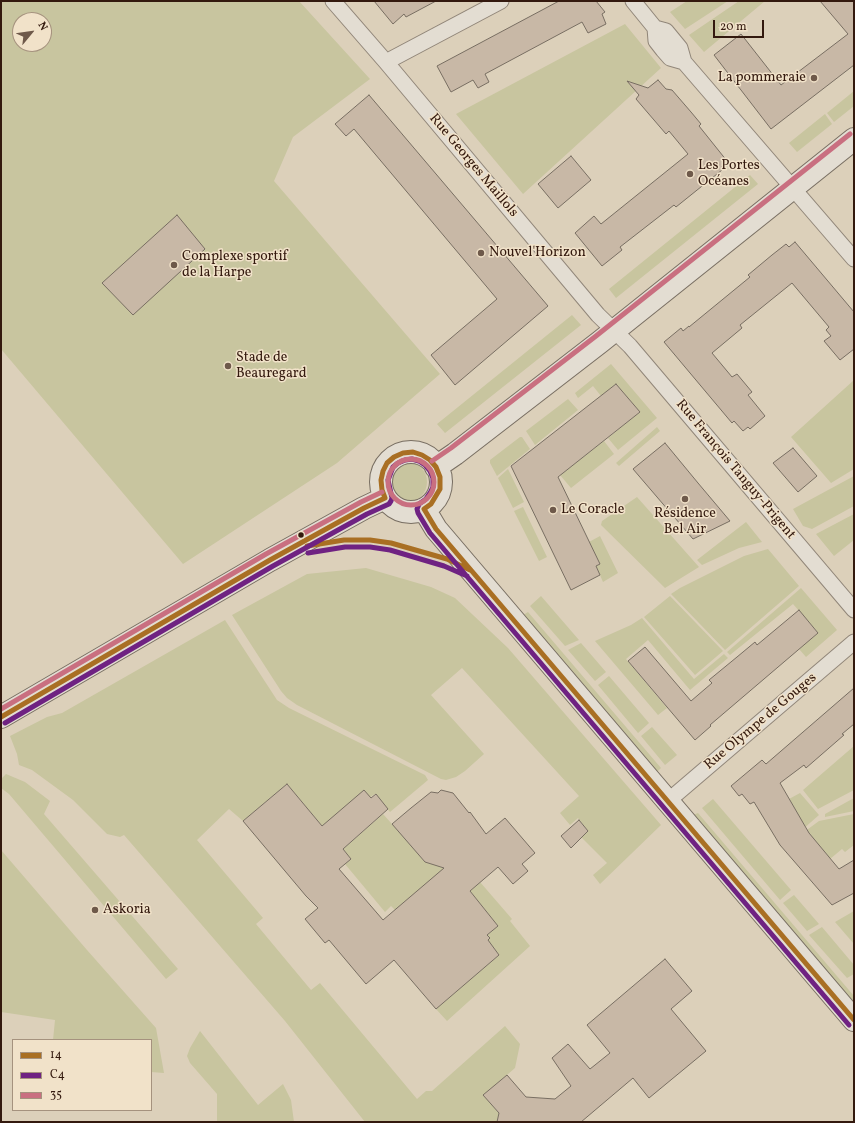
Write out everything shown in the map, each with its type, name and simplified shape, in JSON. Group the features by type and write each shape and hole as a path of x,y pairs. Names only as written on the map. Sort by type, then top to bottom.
{"street":[{"name":"Rue Georges Maillols","path":"333,1 598,315 614,331"},
{"path":"386,62 501,1"},
{"path":"633,1 655,28 666,31 673,38 680,48 684,62 854,259"},
{"path":"436,467 455,454 614,331 854,139"},
{"name":"Rue François Tanguy-Prigent","path":"614,331 630,346 854,610"},
{"path":"413,452 430,460 436,467 440,477 440,489 431,504 424,509 416,512 403,511 391,505 385,498 381,480 383,471 394,457 403,453 413,452"},
{"path":"1,717 304,541 385,498"},
{"path":"424,509 436,529 854,1020"},
{"name":"Rue Olympe de Gouges","path":"668,801 854,642"}],"shaded area":[{"name":"Complexe sportif de la Harpe","path":"1,1 299,1 370,79 293,137 274,181 440,374 337,463 183,564 1,349"},
{"path":"687,1 728,1 685,29 670,12"},
{"path":"739,1 765,1 704,52 689,35"},
{"path":"625,24 661,68 523,194 456,114"},
{"path":"854,91 854,106 834,122 827,113"},
{"path":"825,114 832,124 797,152 789,143"},
{"path":"750,175 758,184 616,298 609,289"},
{"path":"572,315 581,325 445,433 437,424"},
{"path":"611,364 657,418 618,450 608,438 640,412 616,384 601,396 593,386 578,398 575,393"},
{"path":"854,380 854,469 831,483 791,437"},
{"path":"568,399 578,410 535,445 526,431"},
{"path":"657,427 660,431 619,466 616,463"},
{"path":"522,437 530,449 497,476 490,463 490,460"},
{"path":"604,441 614,454 571,488 560,475"},
{"path":"411,462 418,465 424,471 427,482 426,490 418,499 411,502 403,502 396,499 388,490 387,478 390,471 399,463"},
{"path":"508,469 524,502 513,508 498,478"},
{"path":"854,476 854,506 812,529 803,526 793,509"},
{"path":"637,497 699,567 665,588 601,525 602,521"},
{"path":"523,507 547,557 539,561 514,511"},
{"path":"854,514 854,540 834,556 816,534"},
{"path":"746,522 762,542 739,548 702,565 697,560"},
{"path":"600,536 618,573 603,582 596,566 600,564 589,542"},
{"path":"768,549 799,586 725,650 671,594 744,556"},
{"path":"366,568 431,587 455,598 508,648 661,825 600,884 593,875 607,863 581,837 588,831 578,818 570,825 560,813 579,796 462,668 431,695 484,754 465,771 456,777 446,780 441,779 297,705 287,698 232,615 307,574"},
{"path":"801,588 837,630 806,657 799,649 818,633 793,604 730,655 727,652"},
{"path":"541,596 579,640 565,646 530,606"},
{"path":"670,596 723,651 695,675 644,617"},
{"path":"528,612 661,768 657,772 523,615"},
{"path":"642,618 694,679 724,654 728,658 690,690 648,640 626,659 667,708 658,715 595,641 631,625"},
{"path":"225,620 277,700 289,708 425,775 428,780 390,812 375,794 322,826 287,784 243,821 229,809 197,840 263,918 256,924 311,990 320,983 417,1099 426,1091 432,1091 505,1026 520,1044 515,1068 484,1095 499,1113 497,1122 365,1122 285,1021 124,835 120,837 107,834 73,800 32,770 19,765 17,754 10,736 47,717 62,713"},
{"path":"581,643 606,672 595,681 568,650"},
{"path":"609,676 649,723 638,733 598,685"},
{"path":"652,727 677,755 665,765 641,736"},
{"path":"854,746 854,790 818,809 803,790"},
{"path":"6,774 25,782 50,801 44,814 178,969 166,979 9,794 1,788 1,779"},
{"path":"800,793 819,815 802,830 803,824 789,799"},
{"path":"854,798 854,811 825,817 825,814"},
{"path":"713,799 791,890 780,900 702,808"},
{"path":"698,813 854,996 854,1004 693,815"},
{"path":"383,814 408,842 422,854 420,856 425,862 465,873 395,910 391,906 385,912 345,864 351,859 343,849"},
{"path":"854,814 854,845 845,852 842,849 830,859 804,832 819,821"},
{"path":"1,850 156,1028 164,1073 152,1072 152,1039 53,1039 55,1020 1,1012"},
{"path":"480,882 512,919 510,921 530,946 447,1021 436,1009 499,955 487,941 490,938 487,935 498,926 470,891"},
{"path":"794,895 819,924 807,931 783,903"},
{"path":"854,911 854,944 835,922"},
{"path":"822,927 854,965 854,974 847,978 809,935"},
{"path":"200,1031 258,1105 283,1084 291,1100 294,1122 217,1122 217,1094 190,1063 187,1056"}],"building":[{"path":"374,1 436,1 406,17 404,14 393,24"},
{"path":"559,1 596,1 605,12 602,14 606,24 588,33 582,22 485,74 489,82 478,88 473,80 451,92 437,66"},
{"name":"La pommeraie","path":"820,1 854,1 854,65 771,129 714,55 741,34 781,85 848,34"},
{"name":"Les Portes Océanes","path":"658,80 666,89 672,90 691,112 701,124 699,126 727,161 722,166 722,170 676,207 674,205 620,247 622,250 602,266 575,233 594,216 601,224 688,154 669,131 666,134 636,99 639,95 627,81 648,88"},
{"name":"Nouvel'Horizon","path":"369,95 548,306 455,385 431,355 497,299 354,129 346,136 335,124"},
{"path":"571,156 591,180 558,208 538,184"},
{"path":"177,215 205,249 133,315 102,283"},
{"path":"795,242 854,312 854,349 840,360 824,341 831,336 826,330 829,327 792,283 740,325 742,328 712,353 732,377 737,374 752,392 748,395 765,416 750,429 748,427 743,431 734,421 732,423 664,342 681,328 683,331 689,327 750,277 748,275 786,244 789,247"},
{"name":"Le Coracle","path":"616,384 640,412 558,477 600,564 596,566 600,575 571,590 511,466"},
{"name":"Résidence Bel Air","path":"665,443 730,521 693,539 633,469"},
{"path":"793,448 817,476 798,492 773,463"},
{"path":"799,610 818,633 710,725 711,726 695,740 628,661 645,647 691,701 712,683 709,680 755,642 757,645"},
{"path":"854,688 854,724 842,734 844,735 806,768 804,765 780,783 809,833 839,869 854,860 854,893 832,905 780,845 754,802 750,804 742,794 739,796 731,786 762,760 766,764"},
{"path":"287,784 322,826 364,790 371,798 376,794 388,809 343,849 351,859 339,869 383,920 444,868 425,862 392,824 411,808 431,792 438,793 441,790 453,793 469,813 470,812 486,834 505,818 535,853 522,864 528,871 513,884 498,867 470,891 498,926 487,935 490,938 488,940 499,955 436,1009 394,960 366,984 329,940 325,943 305,919 318,908 306,896 243,821"},
{"path":"579,820 588,831 571,848 561,836"},
{"path":"665,959 692,991 671,1009 706,1051 649,1098 633,1078 581,1122 497,1122 499,1113 483,1095 507,1075 526,1097 555,1099 571,1086 552,1058 568,1044 590,1069 610,1053 587,1025"}],"transit line":[{"name":"35","path":"432,461 596,336 850,134"},
{"name":"14","path":"1,717 270,560 385,498 381,480 387,463 394,457 403,453 413,452 422,455 430,460 436,467 440,477 440,489 431,504 424,509 436,529 854,1020"},
{"name":"35","path":"411,459 424,463 430,469 434,482 430,495 424,501 411,505 398,501 392,495 388,482 392,469 398,463 411,459"},
{"name":"C4","path":"5,723 273,566 367,514 389,504 392,498 388,480 393,467 405,460 412,459 419,461 430,471 433,478 433,487 430,493 426,499 419,504 417,509 430,533 849,1025"},
{"name":"35","path":"1,709 266,554 382,492"},
{"name":"14","path":"307,546 344,540 370,540 391,543 447,559 470,570"},
{"name":"C4","path":"308,553 345,547 370,547 390,550 444,566 467,576"}],"place":[{"name":"La pommeraie","path":"814,78"},
{"name":"Les Portes Océanes","path":"690,174"},
{"name":"Nouvel'Horizon","path":"481,253"},
{"name":"Complexe sportif de la Harpe","path":"174,265"},
{"name":"Stade de Beauregard","path":"228,366"},
{"name":"Résidence Bel Air","path":"685,499"},
{"name":"Le Coracle","path":"553,510"},
{"name":"Askoria","path":"95,910"}]}
